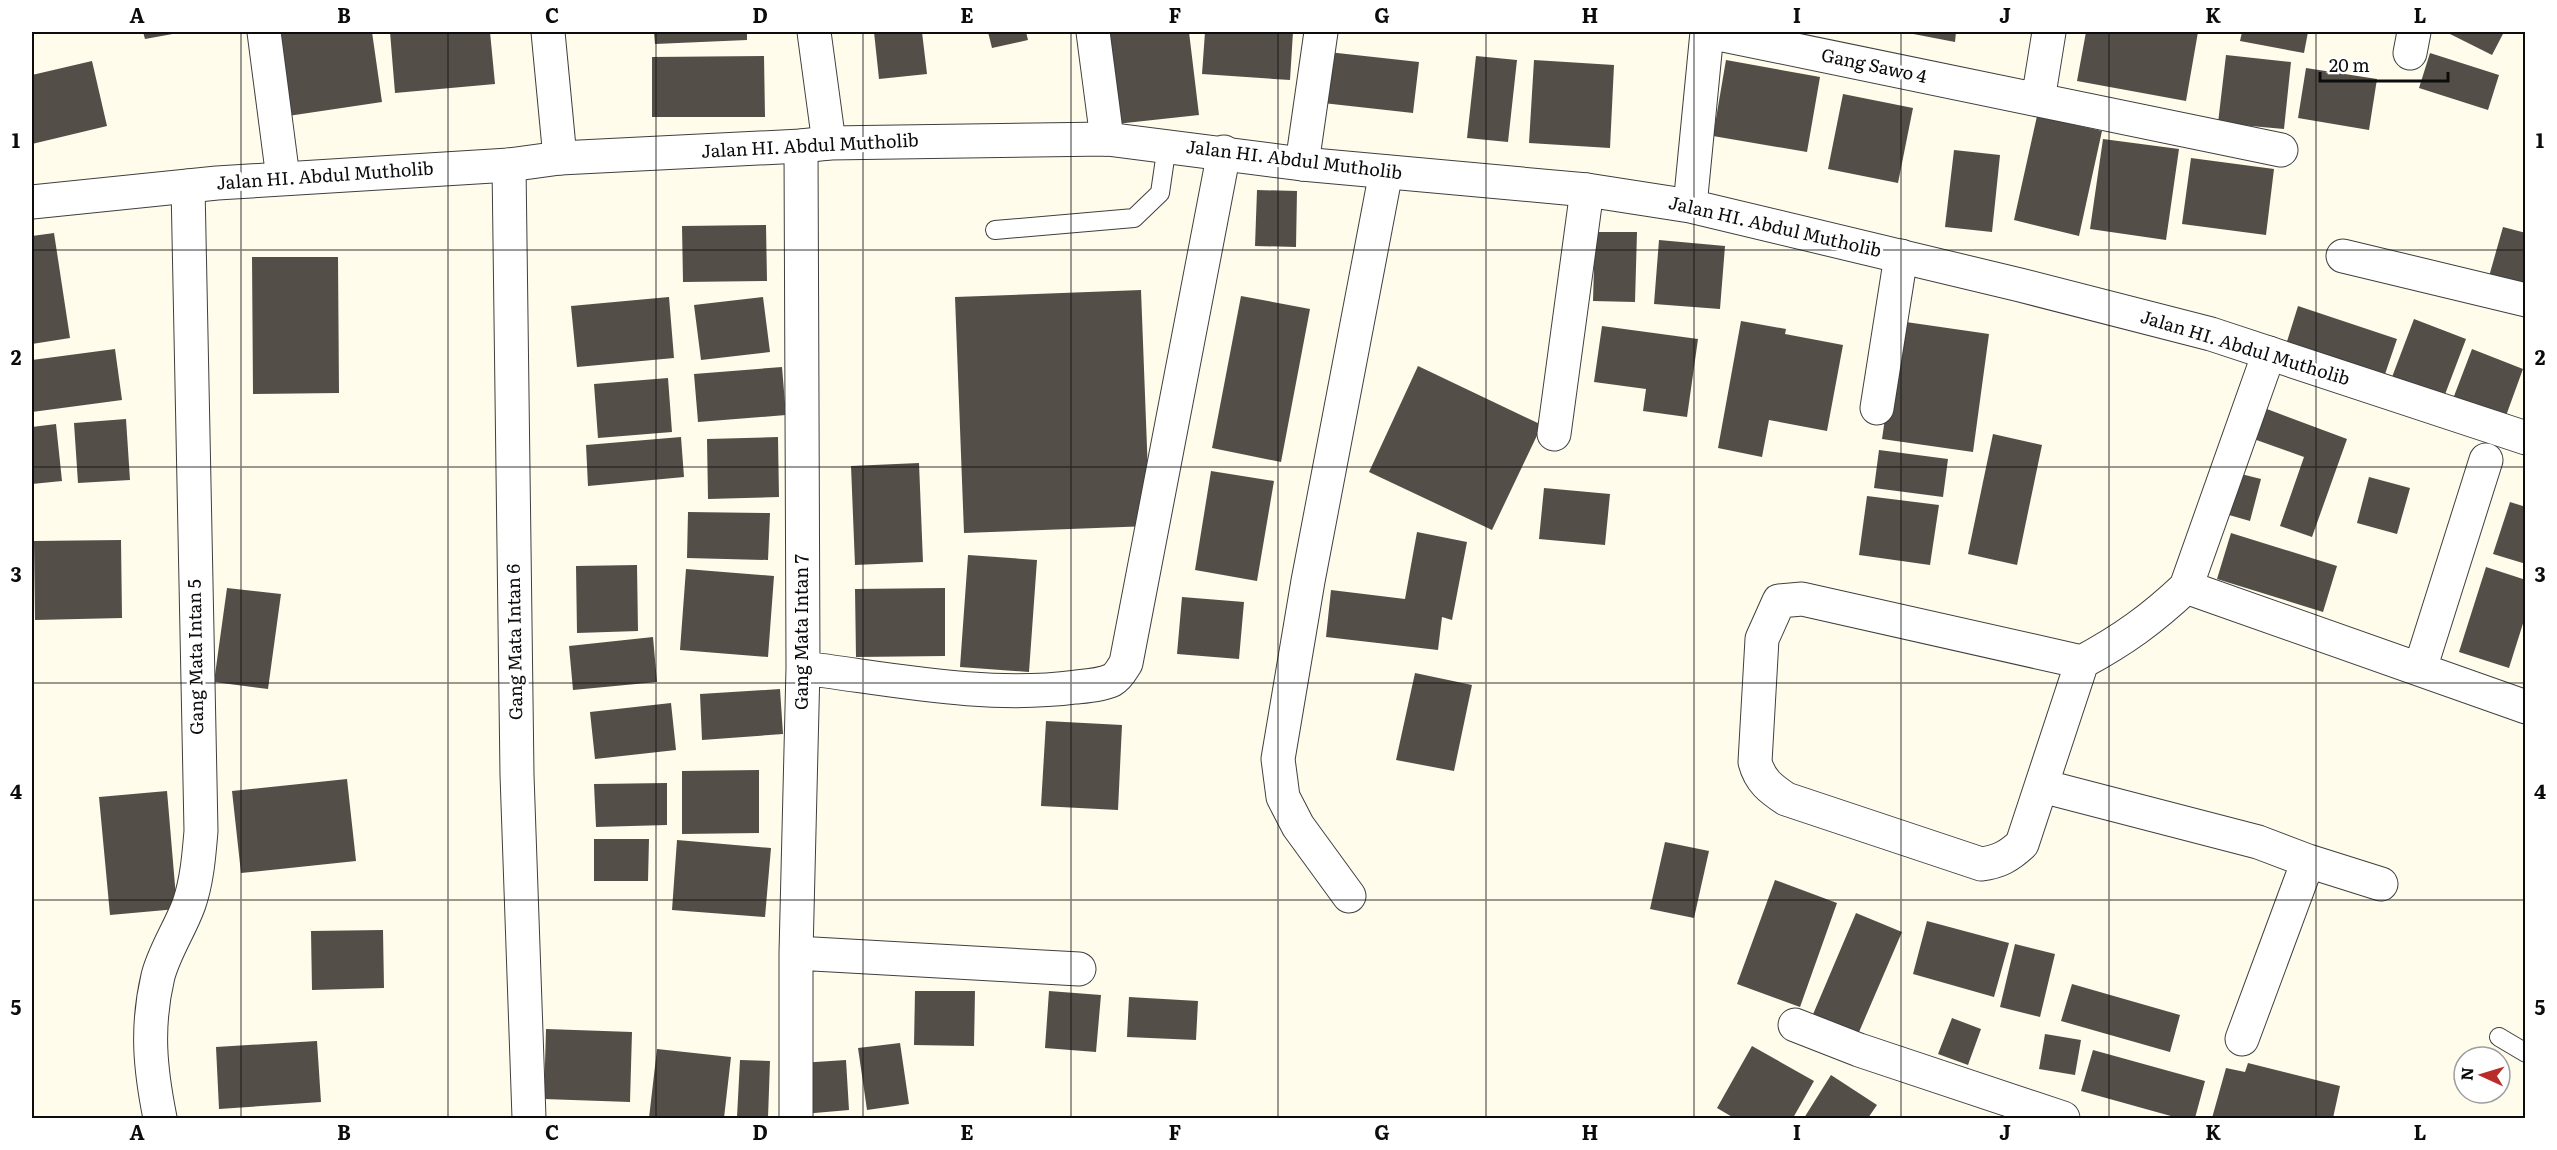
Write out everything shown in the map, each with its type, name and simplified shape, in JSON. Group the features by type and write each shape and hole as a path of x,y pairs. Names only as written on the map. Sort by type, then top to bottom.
{"street":[{"path":"264,32 284,178"},
{"path":"548,32 560,158"},
{"name":"Gang Mata Intan 7","path":"796,1119 796,953 815,144 814,32"},
{"path":"1093,32 1107,139"},
{"path":"1302,164 1321,32"},
{"path":"1690,206 1708,32"},
{"name":"Gang Sawo 4","path":"1708,32 2281,150"},
{"path":"2038,100 2049,32"},
{"name":"Jalan HI. Abdul Mutholib","path":"32,202 188,186 509,165 560,158 815,144 1107,139 1224,152 1302,164 1587,190 1690,206 2211,334 2526,438"},
{"path":"802,668 995,691 1053,690 1088,686 1111,680 1121,672 1126,663 1224,152"},
{"name":"Gang Mata Intan 6","path":"509,165 517,775 529,1119"},
{"path":"1349,897 1298,826 1283,797 1278,759 1308,581 1386,172"},
{"name":"Gang Mata Intan 5","path":"160,1119 149,1054 153,1005 158,975 167,948 189,905 199,861 201,831 188,186"},
{"path":"1554,434 1587,190"},
{"path":"1877,408 1901,256"},
{"path":"2343,256 2526,300"},
{"path":"2082,662 2022,844 2010,855 1996,862 1981,864 1786,799 1768,787 1759,774 1755,762 1762,639 1779,601 1802,599 2082,662 2125,638 2186,587 2269,353"},
{"path":"2420,669 2486,460"},
{"path":"2186,587 2526,707"},
{"path":"2042,786 2258,842 2308,861 2381,884"},
{"path":"2242,1039 2308,861"},
{"path":"796,953 1079,969"},
{"path":"1795,1025 1859,1050 2062,1119"}],"lane":[{"path":"995,230 1134,218 1160,193 1167,145"},
{"path":"2499,1037 2526,1053"}],"building":[{"path":"143,32 178,32 178,33 145,39"},
{"path":"276,32 372,32 382,102 288,116"},
{"path":"390,32 490,32 495,84 395,93"},
{"path":"654,32 747,32 747,40 655,44"},
{"path":"874,32 922,32 927,74 879,79"},
{"path":"988,32 1026,32 1028,40 992,48"},
{"path":"1105,32 1189,32 1199,115 1116,124"},
{"path":"1205,32 1293,32 1290,80 1202,74"},
{"path":"1903,32 1956,32 1955,42"},
{"path":"2086,32 2198,32 2186,101 2077,81"},
{"path":"2242,32 2308,32 2304,53 2240,41"},
{"path":"2446,32 2504,32 2492,55"},
{"path":"1328,52 1419,62 1413,113 1323,103"},
{"path":"2430,53 2499,75 2488,110 2419,88"},
{"path":"2226,55 2291,62 2284,129 2218,123"},
{"path":"764,56 765,117 652,117 652,57"},
{"path":"1476,56 1517,60 1508,142 1467,138"},
{"path":"1534,60 1614,65 1610,148 1529,143"},
{"path":"1726,60 1820,77 1807,152 1713,136"},
{"path":"92,61 107,126 32,144 32,75"},
{"path":"2306,68 2377,79 2369,130 2298,118"},
{"path":"1843,94 1913,108 1898,183 1828,169"},
{"path":"2037,116 2102,131 2079,236 2014,220"},
{"path":"2103,139 2179,149 2166,240 2090,229"},
{"path":"1954,150 2000,155 1992,232 1945,227"},
{"path":"2191,158 2274,169 2266,235 2182,224"},
{"path":"1257,190 1297,191 1296,247 1255,246"},
{"path":"766,225 767,281 683,282 682,226"},
{"path":"2503,227 2526,233 2526,291 2488,280"},
{"path":"1595,232 1637,232 1635,302 1593,301"},
{"path":"54,233 70,338 32,344 32,236"},
{"path":"1659,240 1725,246 1720,309 1654,304"},
{"path":"252,257 338,257 339,393 253,394"},
{"path":"1141,290 1150,526 964,533 955,297"},
{"path":"1241,296 1310,309 1281,462 1212,448"},
{"path":"669,297 674,358 577,367 571,306"},
{"path":"763,297 770,352 701,360 694,305"},
{"path":"2298,306 2397,339 2383,380 2285,348"},
{"path":"2414,319 2466,339 2441,405 2389,385"},
{"path":"1741,321 1786,329 1785,334 1843,345 1827,431 1769,420 1762,457 1718,448"},
{"path":"1899,321 1989,334 1973,452 1882,439"},
{"path":"1602,326 1698,339 1687,417 1643,411 1646,389 1594,382"},
{"path":"115,349 122,400 32,412 32,360"},
{"path":"2472,349 2523,369 2503,424 2451,404"},
{"path":"1418,366 1542,425 1492,530 1369,472"},
{"path":"782,367 786,415 698,422 694,374"},
{"path":"668,378 672,432 598,438 594,384"},
{"path":"2259,406 2347,439 2312,537 2280,526 2304,457 2248,437"},
{"path":"126,419 130,480 78,483 74,423"},
{"path":"56,424 62,481 32,484 32,427"},
{"path":"1993,434 2042,445 2017,565 1968,554"},
{"path":"681,437 684,477 588,486 586,445"},
{"path":"778,437 779,497 708,499 707,439"},
{"path":"1879,450 1948,459 1943,497 1874,488"},
{"path":"919,463 923,562 855,565 851,466"},
{"path":"1211,471 1274,481 1257,581 1195,570"},
{"path":"2233,472 2261,479 2250,521 2222,513"},
{"path":"2369,477 2410,488 2397,534 2357,523"},
{"path":"1544,488 1610,494 1605,545 1539,539"},
{"path":"1867,496 1939,505 1930,565 1859,555"},
{"path":"2510,502 2526,507 2526,564 2493,554"},
{"path":"688,512 770,513 768,560 687,558"},
{"path":"1417,532 1467,542 1452,620 1442,617 1438,650 1326,637 1331,590 1405,599"},
{"path":"2231,533 2337,566 2323,612 2217,579"},
{"path":"121,540 122,618 35,620 34,541"},
{"path":"968,555 1037,560 1029,672 960,667"},
{"path":"637,565 638,631 577,633 576,566"},
{"path":"2486,567 2526,580 2526,614 2509,668 2459,652"},
{"path":"686,569 774,576 768,657 680,650"},
{"path":"227,588 281,594 268,689 214,682"},
{"path":"945,588 945,656 856,657 855,589"},
{"path":"1182,597 1244,602 1239,659 1177,654"},
{"path":"653,637 657,682 573,690 569,646"},
{"path":"1415,673 1472,685 1454,771 1396,760"},
{"path":"780,689 783,734 702,740 700,694"},
{"path":"671,703 676,750 595,759 590,712"},
{"path":"1046,721 1122,725 1118,810 1041,806"},
{"path":"759,770 759,833 682,834 682,771"},
{"path":"347,779 356,861 241,873 232,791"},
{"path":"667,783 667,825 596,827 594,784"},
{"path":"167,791 177,909 110,915 99,797"},
{"path":"594,839 649,839 648,881 594,881"},
{"path":"677,840 771,848 765,917 672,910"},
{"path":"1665,842 1709,851 1694,918 1650,909"},
{"path":"1775,880 1837,903 1800,1007 1737,984"},
{"path":"1856,913 1902,932 1856,1039 1811,1019"},
{"path":"1927,921 2009,943 1994,997 1913,974"},
{"path":"383,930 384,988 312,990 311,931"},
{"path":"2015,944 2055,954 2040,1017 2000,1007"},
{"path":"2072,984 2180,1015 2170,1052 2061,1021"},
{"path":"915,991 975,991 974,1046 914,1045"},
{"path":"1049,991 1101,995 1096,1052 1045,1048"},
{"path":"1129,997 1198,1001 1196,1040 1127,1037"},
{"path":"1952,1018 1981,1029 1968,1065 1938,1054"},
{"path":"546,1029 632,1032 630,1102 544,1099"},
{"path":"2045,1034 2081,1040 2075,1075 2039,1069"},
{"path":"317,1041 321,1102 219,1109 216,1047"},
{"path":"900,1043 909,1104 867,1110 858,1048"},
{"path":"1752,1046 1814,1081 1793,1118 1734,1118 1717,1108"},
{"path":"657,1049 731,1057 724,1118 649,1118"},
{"path":"2093,1050 2205,1081 2195,1118 2178,1118 2081,1091"},
{"path":"740,1060 770,1061 768,1118 737,1117"},
{"path":"846,1060 849,1110 803,1114 800,1063"},
{"path":"2248,1063 2340,1086 2333,1118 2212,1118 2226,1068 2245,1072"},
{"path":"1831,1075 1877,1105 1868,1118 1804,1118"}]}
